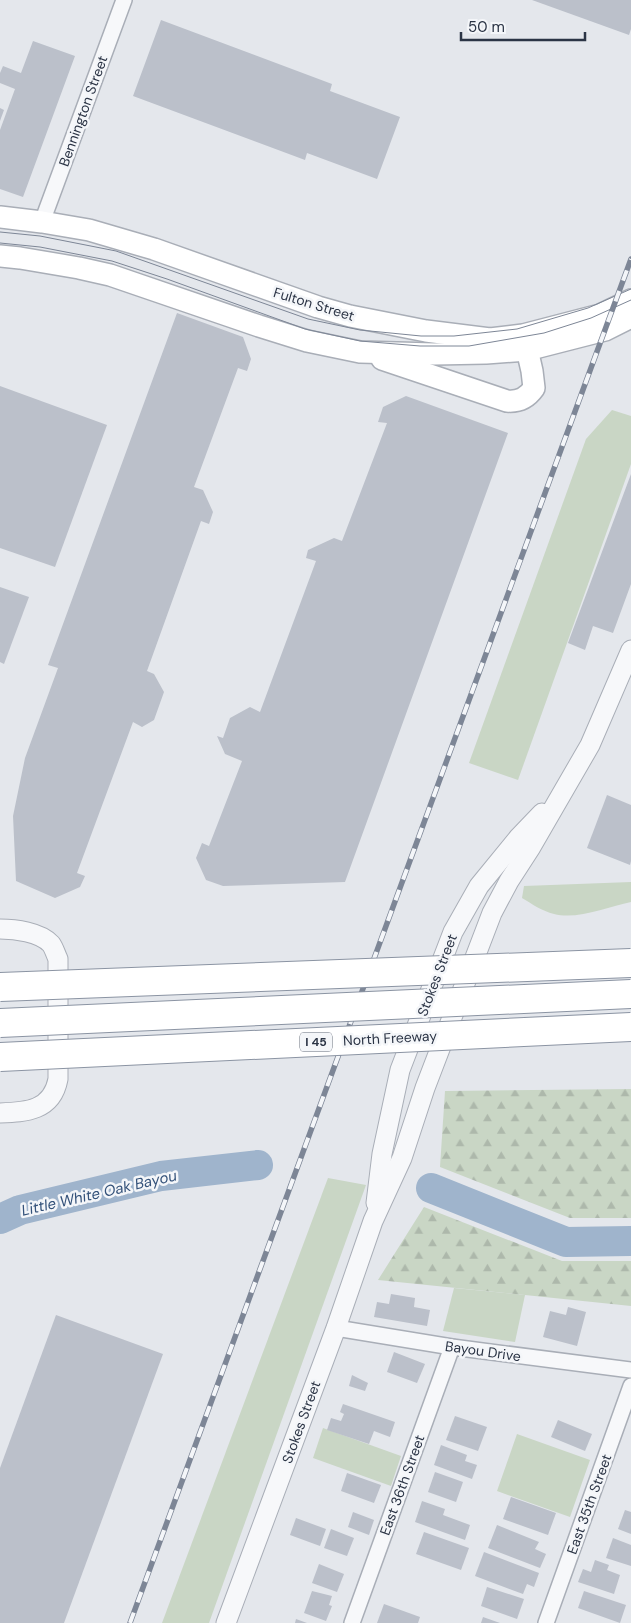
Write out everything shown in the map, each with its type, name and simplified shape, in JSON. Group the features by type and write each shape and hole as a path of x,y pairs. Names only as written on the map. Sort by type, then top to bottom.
{"highway":[{"path":"0,987 631,963"},
{"path":"0,1023 631,994"},
{"name":"North Freeway","path":"0,1057 631,1027"}],"main road":[{"name":"Fulton Street","path":"0,217 89,230 154,249 274,292 350,316 426,332 525,343 600,316 631,300"},
{"name":"Fulton Street","path":"0,256 71,266 110,275 307,341 360,352 486,353 525,343 606,330 631,317"},
{"path":"360,352 507,402 514,402 526,398 534,388 525,343"}],"street":[{"name":"Bennington Street","path":"42,222 124,0"},
{"name":"Stokes Street","path":"226,1623 374,1221 402,1158 425,1088 492,913 590,745 630,658"},
{"name":"Stokes Street","path":"374,1221 382,1154 400,1070 453,932 479,886 519,837 563,791"},
{"path":"0,929 28,932 51,944 58,959 58,1080 53,1093 40,1107 24,1112 0,1113"},
{"name":"Bayou Drive","path":"336,1328 452,1347 631,1370"},
{"name":"East 36th Street","path":"352,1623 452,1347"},
{"name":"East 35th Street","path":"546,1623 631,1386"}],"green space":[{"path":"612,410 631,416 631,464 518,780 469,763 586,439"},
{"path":"631,882 631,902 582,914 554,914 522,898 524,886"},
{"path":"631,1089 631,1218 570,1218 440,1167 445,1091"},
{"path":"328,1178 366,1185 209,1623 162,1623"},
{"path":"424,1207 562,1261 631,1261 631,1306 378,1280"},
{"path":"454,1288 525,1295 515,1342 443,1331"},
{"path":"323,1428 401,1456 391,1486 313,1458"},
{"path":"517,1434 590,1460 570,1517 497,1491"}],"building":[{"path":"532,0 631,0 631,29 629,35"},
{"path":"161,20 332,84 330,91 400,117 377,179 307,153 305,160 133,96"},
{"path":"33,41 75,56 23,197 0,189 0,130 15,89 0,83 0,73 3,66 21,73"},
{"path":"0,108 4,110 0,121"},
{"path":"177,313 243,337 251,359 247,371 238,368 194,487 203,490 213,512 209,524 201,521 147,671 154,674 164,692 154,720 142,727 133,722 77,873 85,876 80,887 55,898 16,881 13,816 25,758 58,668 48,665"},
{"path":"0,386 107,425 55,567 0,548"},
{"path":"406,396 508,433 345,882 223,886 206,880 196,858 202,843 209,846 242,761 225,754 217,736 223,738 230,718 250,707 260,712 316,561 306,558 308,550 334,538 342,541 387,423 378,422 383,407"},
{"path":"631,474 631,584 613,633 593,626 585,650 568,643"},
{"path":"0,587 29,597 4,664 0,662"},
{"path":"607,795 631,805 630,865 587,848"},
{"path":"391,1294 415,1298 414,1307 430,1310 427,1326 374,1317 377,1302 389,1304"},
{"path":"568,1307 586,1312 577,1346 543,1337 550,1311 566,1315"},
{"path":"56,1315 163,1354 64,1623 0,1623 0,1468"},
{"path":"394,1352 425,1364 417,1383 387,1372"},
{"path":"352,1375 368,1383 365,1391 349,1386"},
{"path":"343,1404 395,1422 390,1437 374,1431 369,1444 327,1430 331,1418 341,1421 344,1414 340,1412"},
{"path":"455,1416 487,1427 478,1451 446,1440"},
{"path":"558,1420 592,1434 585,1451 551,1437"},
{"path":"441,1445 467,1455 465,1461 477,1465 472,1479 434,1465"},
{"path":"435,1472 463,1482 456,1502 428,1492"},
{"path":"347,1473 381,1485 374,1503 341,1491"},
{"path":"511,1497 556,1513 548,1535 503,1519"},
{"path":"422,1501 445,1509 443,1515 470,1525 465,1540 415,1522"},
{"path":"625,1510 631,1512 631,1534 618,1529"},
{"path":"353,1512 374,1520 369,1535 348,1527"},
{"path":"296,1518 326,1529 320,1546 290,1535"},
{"path":"497,1525 539,1542 535,1549 546,1554 540,1568 488,1548"},
{"path":"331,1529 354,1538 347,1556 324,1548"},
{"path":"424,1532 469,1548 461,1570 416,1554"},
{"path":"613,1538 631,1545 631,1566 606,1558"},
{"path":"484,1552 539,1573 534,1587 527,1584 523,1594 475,1576"},
{"path":"595,1560 609,1565 607,1570 620,1575 614,1594 578,1582 583,1569 591,1572"},
{"path":"319,1564 344,1574 337,1592 312,1583"},
{"path":"487,1587 524,1599 517,1619 481,1606"},
{"path":"312,1591 332,1596 329,1605 332,1606 326,1621 304,1613"},
{"path":"584,1591 626,1605 620,1623 578,1608"},
{"path":"384,1604 420,1617 418,1623 377,1623"},
{"path":"483,1617 500,1623 481,1623"},
{"path":"296,1619 307,1623 295,1623"}],"waterway":[{"name":"Little White Oak Bayou","path":"0,1219 20,1210 161,1176 258,1165"},
{"name":"Little White Oak Bayou","path":"431,1188 566,1242 631,1241"}],"tram line":[{"path":"0,232 40,236 116,251 308,319 360,330 421,336 454,336 517,329 588,308 631,289"},
{"path":"0,243 40,247 112,261 305,329 360,341 420,346 469,346 544,333 591,318 631,300"}],"railway":[{"path":"130,1623 631,259"}]}
